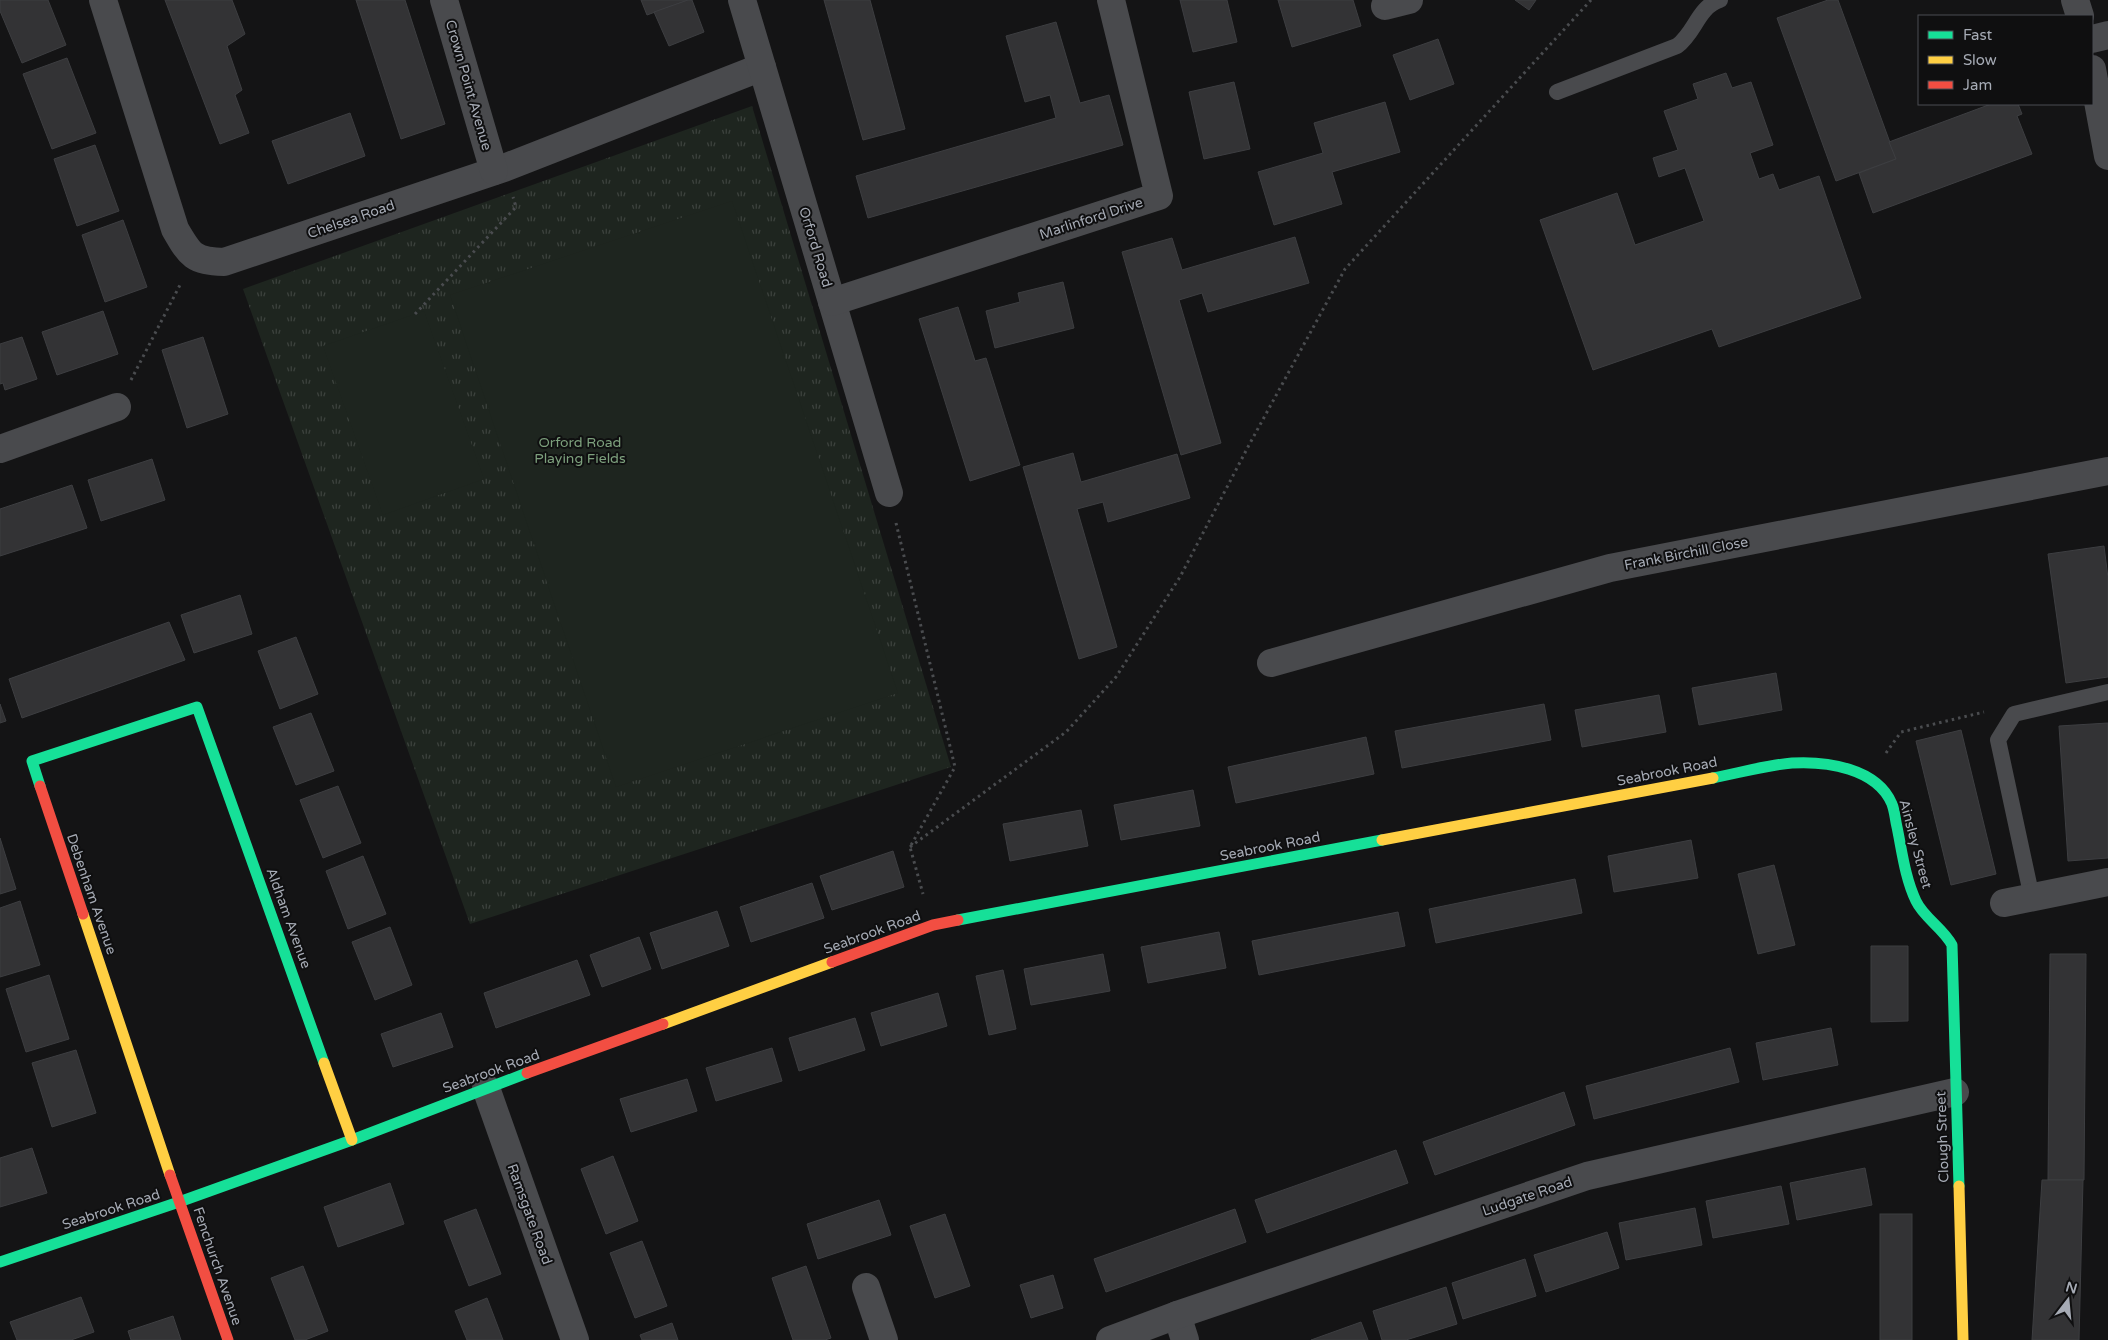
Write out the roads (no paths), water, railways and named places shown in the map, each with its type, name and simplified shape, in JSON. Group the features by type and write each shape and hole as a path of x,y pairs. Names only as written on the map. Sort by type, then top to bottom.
{"street":[{"name":"Chelsea Road","path":"103,0 175,229 187,250 194,257 208,261 224,262 499,169 762,67"},
{"name":"Crown Point Avenue","path":"444,0 499,169"},
{"name":"Orford Road","path":"742,0 889,493"},
{"name":"Marlinford Drive","path":"832,302 1159,196 1111,0"},
{"path":"2075,0 2080,15"},
{"path":"2093,39 2108,35"},
{"path":"2093,74 2108,156"},
{"path":"0,449 117,407"},
{"name":"Frank Birchill Close","path":"1271,663 1610,568 2108,471"},
{"name":"Aldham Avenue","path":"197,707 352,1140"},
{"name":"Debenham Avenue","path":"179,1202 32,761 197,707"},
{"name":"Ainsley Street","path":"1790,763 1813,761 1836,765 1868,778 1881,788 1891,802 1917,904 1947,934"},
{"name":"Seabrook Road","path":"0,1262 179,1202 352,1140 486,1088 933,926 1790,763"},
{"path":"2004,903 2108,882"},
{"name":"Clough Street","path":"1947,934 1952,945 1953,959 1963,1340"},
{"name":"Ramsgate Road","path":"486,1088 575,1340"},
{"name":"Ludgate Road","path":"1110,1340 1181,1327 1587,1176 1955,1092"},
{"name":"Fenchurch Avenue","path":"179,1202 228,1340"},
{"path":"866,1287 884,1340"}],"lane":[{"path":"1557,92 1677,46 1690,35 1701,13 1714,2 1720,0"},
{"path":"2032,898 1998,740 2014,714 2108,692"}],"park label":[{"name":"Orford Road Playing Fields","path":"580,450"}]}
